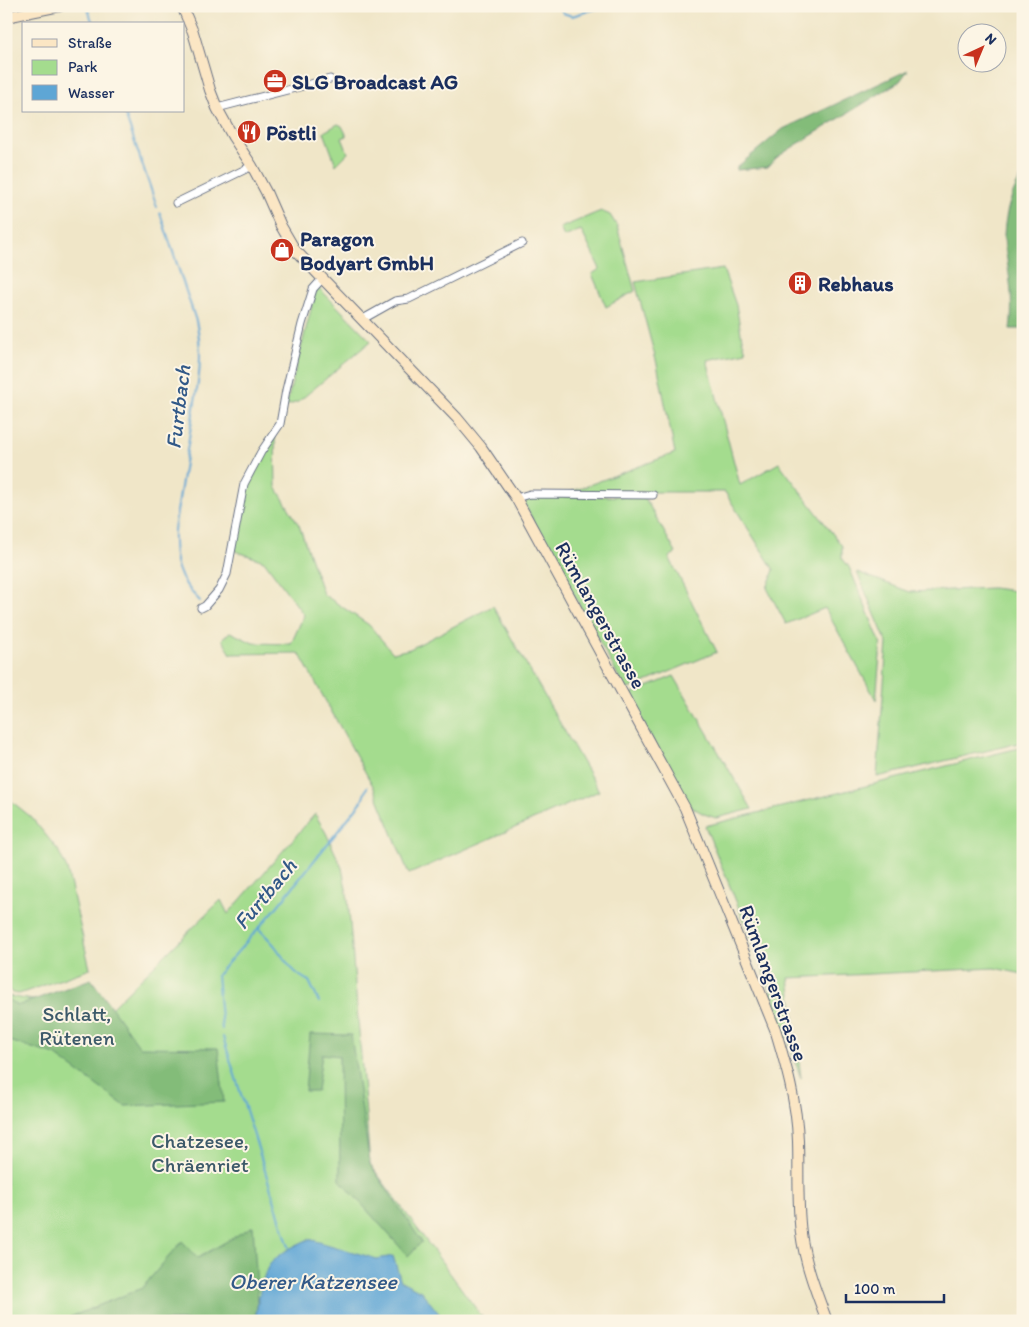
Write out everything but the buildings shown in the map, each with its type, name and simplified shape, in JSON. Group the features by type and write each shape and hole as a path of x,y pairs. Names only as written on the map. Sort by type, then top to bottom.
{"street":[{"path":"6,17 60,6"},
{"name":"Rümlangerstrasse","path":"182,6 193,32 217,108 252,166 290,241 302,258 363,319 469,431 516,498 685,808 775,1029 791,1087 796,1119 798,1212 803,1250 827,1321"},
{"path":"217,108 330,79"},
{"path":"176,203 252,166"},
{"path":"363,319 395,301 409,298 522,243"},
{"path":"201,608 206,606 219,590 227,574 244,484 261,452 280,424 302,324 313,288 322,279"},
{"path":"516,498 530,494 653,495"}],"green space":[{"path":"908,70 900,81 788,150 776,158 768,167 737,170 737,167 783,129"},
{"path":"338,124 342,126 347,136 342,138 348,153 336,165 324,132"},
{"path":"1023,174 1023,329 1010,329 1011,298 1004,236 1007,211 1015,188"},
{"path":"601,211 610,215 617,226 635,291 606,307 592,274 600,269 581,230 564,237 560,228"},
{"path":"723,269 736,305 746,352 707,360 740,485 779,463 842,546 842,558 849,567 881,644 876,700 825,608 786,624 767,588 774,570 725,492 570,492 675,453 657,364 635,282"},
{"path":"317,286 371,341 298,402 286,406"},
{"path":"275,437 276,487 299,525 323,594 369,625 393,653 410,649 493,606 599,791 409,874 373,786 299,653 231,654 222,639 230,632 253,643 291,644 304,615 264,561 235,551 247,483 262,453"},
{"path":"644,496 676,553 669,557 717,652 626,690 524,504 529,497"},
{"path":"857,572 910,592 992,588 1023,592 1023,742 877,777 887,643"},
{"path":"674,676 752,809 716,818 686,804 628,695"},
{"path":"1019,748 1023,749 1023,974 994,968 789,978 801,1078 757,952 705,826"},
{"path":"6,797 31,817 58,850 67,869 90,969 19,994 12,993 6,986"},
{"name":"Chatzesee, Chräenriet","path":"315,814 342,868 348,899 370,1164 485,1321 6,1321 6,996 108,1011 221,900 228,914"},
{"name":"Schlatt, Rütenen","path":"91,979 140,1047 218,1048 224,1102 125,1106 55,1055 6,1040 6,993 7,998 17,1006"},
{"path":"310,1034 351,1035 370,1164 422,1242 408,1256 340,1180 339,1056 322,1054 317,1091 305,1091"},
{"path":"253,1226 258,1301 255,1321 73,1321 70,1317 142,1288 182,1241 198,1258"}],"water":[{"name":"Oberer Katzensee","path":"309,1239 377,1259 393,1256 401,1281 421,1291 445,1321 255,1321 261,1286 268,1267 281,1254"}],"waterway":[{"name":"Furtbach","path":"87,6 92,22"},
{"path":"560,6 563,13 572,16 605,6"},
{"name":"Furtbach","path":"124,112 157,207"},
{"name":"Furtbach","path":"160,213 196,321 199,337 199,375 174,530 174,551 181,577 200,601"},
{"name":"Furtbach","path":"222,1029 217,975 272,913 362,801 367,787"},
{"path":"258,928 275,946 286,962 303,978 309,981 319,1002"},
{"name":"Furtbach","path":"223,1037 289,1247"}],"place":[{"name":"SLG Broadcast AG","path":"275,81"},
{"name":"Pöstli","path":"249,132"},
{"name":"Paragon Bodyart GmbH","path":"282,250"},
{"name":"Rebhaus","path":"800,283"}]}
